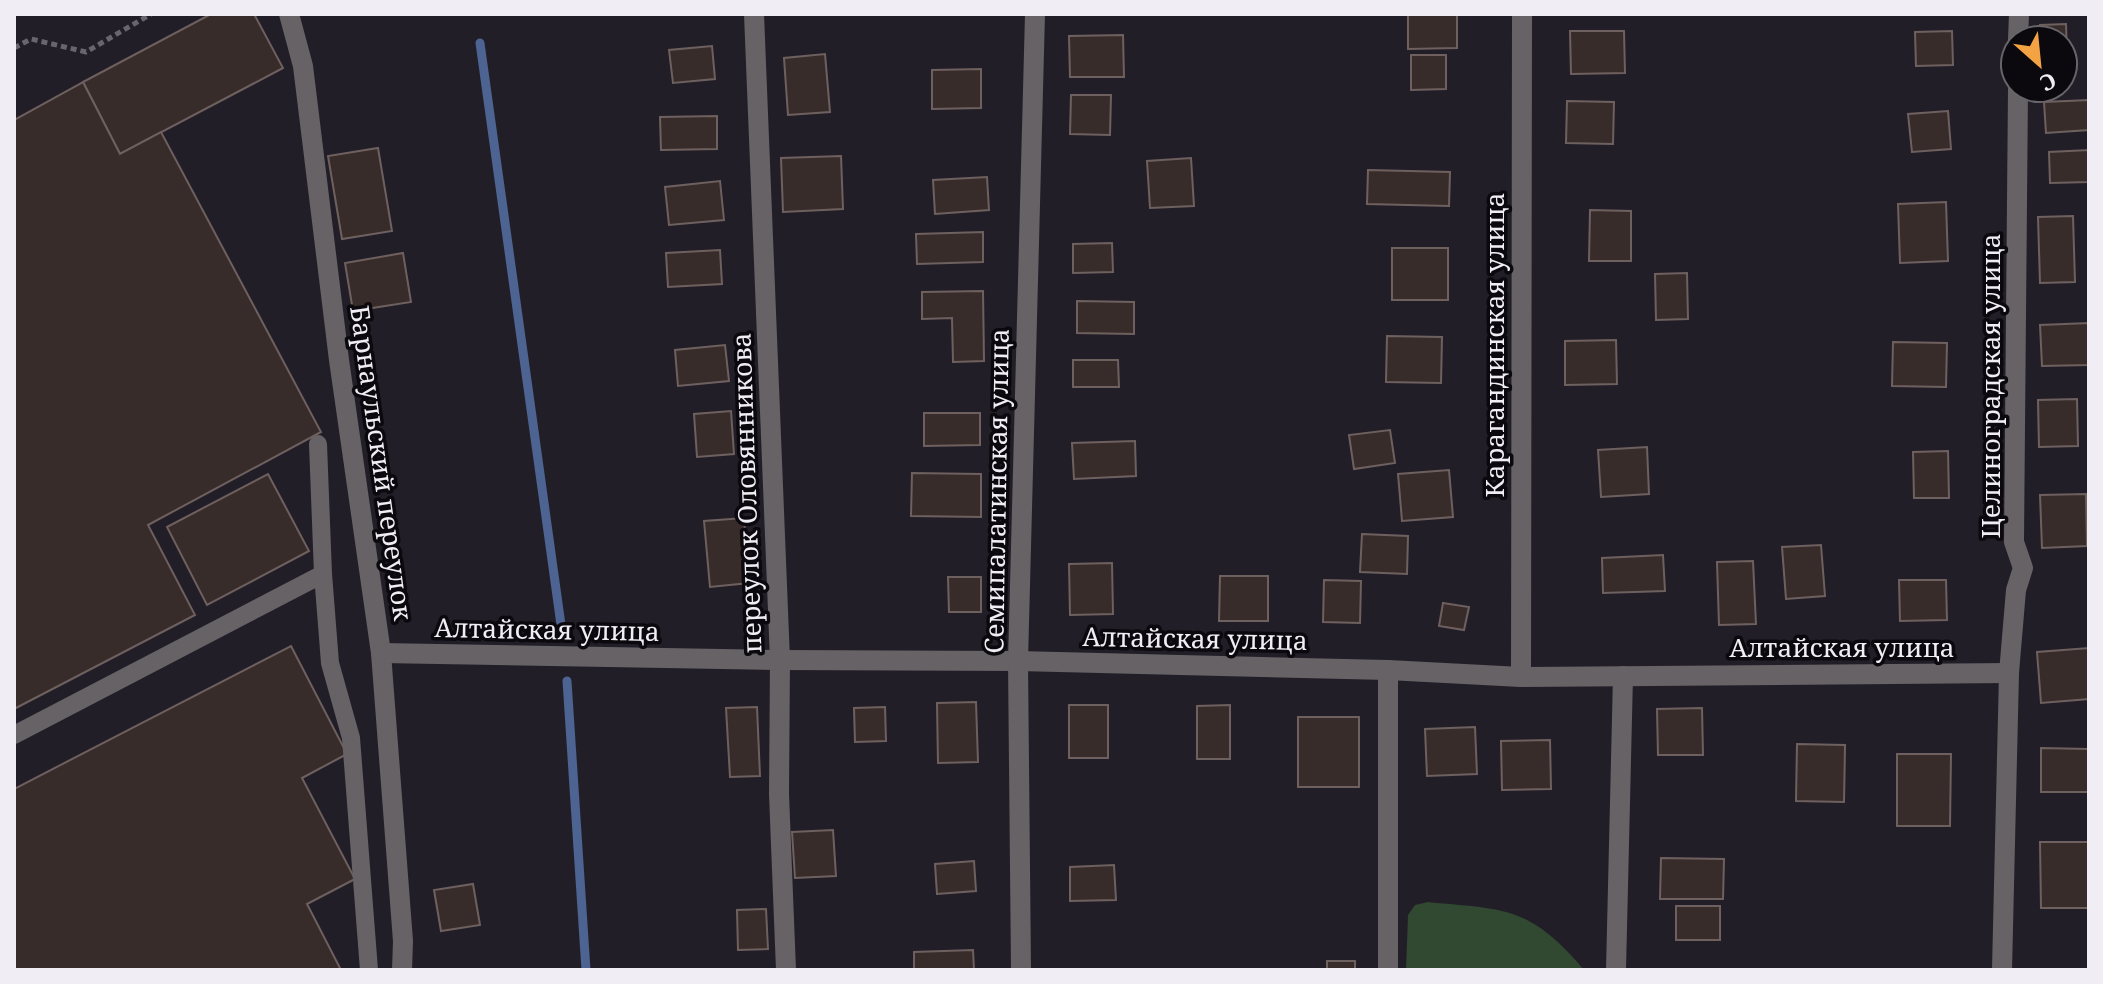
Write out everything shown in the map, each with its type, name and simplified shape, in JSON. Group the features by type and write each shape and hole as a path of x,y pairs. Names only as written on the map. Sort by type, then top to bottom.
{"street":[{"name":"Барнаульский переулок","path":"289,14 303,66 339,360 381,653 403,941 402,970"},
{"name":"переулок Оловянникова","path":"754,14 780,660 779,794 786,970"},
{"name":"Семипалатинская улица","path":"1021,970 1018,661 1035,14"},
{"name":"Карагандинская улица","path":"1521,677 1522,14"},
{"name":"Целиноградская улица","path":"2002,970 2009,673 2016,590 2023,568 2014,542 2018,104"},
{"name":"Алтайская улица","path":"381,653 1018,661 1388,670 1521,677 2009,673"},
{"path":"1388,670 1388,970"},
{"path":"1616,970 1623,676"}],"lane":[{"path":"318,444 330,663 351,738 369,970"},
{"path":"14,735 323,574"}],"path":[{"path":"14,48 31,39 86,52 151,14"}],"green space":[{"path":"1428,902 1516,915 1550,936 1584,970 1406,970 1408,915 1415,905"}],"building":[{"path":"211,14 254,14 283,68 120,154 83,82"},
{"path":"1408,14 1457,14 1457,48 1408,49"},
{"path":"1570,31 1624,31 1625,73 1571,74"},
{"path":"1952,31 1953,65 1916,66 1915,32"},
{"path":"1123,35 1124,77 1070,77 1069,36"},
{"path":"712,46 715,79 673,83 669,50"},
{"path":"825,54 830,112 788,115 784,58"},
{"path":"1411,55 1446,55 1446,89 1411,90"},
{"path":"981,69 981,108 932,109 932,70"},
{"path":"83,82 120,154 161,132 321,432 148,525 195,615 14,709 14,120"},
{"path":"1071,95 1111,95 1110,135 1070,134"},
{"path":"2079,100 2089,100 2089,130 2046,133 2044,104 2079,104"},
{"path":"1567,101 1614,102 1613,144 1566,143"},
{"path":"1948,111 1951,149 1912,152 1908,114"},
{"path":"717,116 717,149 661,150 660,117"},
{"path":"378,148 392,231 342,239 328,156"},
{"path":"2089,150 2089,182 2050,183 2049,152"},
{"path":"841,156 843,209 783,212 781,158"},
{"path":"1191,158 1194,206 1150,208 1147,161"},
{"path":"1368,170 1450,172 1449,206 1367,204"},
{"path":"987,177 989,210 935,214 933,180"},
{"path":"720,181 724,220 669,225 665,187"},
{"path":"1946,202 1948,261 1900,263 1898,204"},
{"path":"1590,210 1631,211 1631,261 1589,261"},
{"path":"2073,216 2075,282 2040,283 2038,217"},
{"path":"983,232 983,262 917,264 916,234"},
{"path":"1112,243 1113,272 1073,273 1073,244"},
{"path":"1392,248 1448,248 1448,300 1392,300"},
{"path":"720,250 722,284 668,287 666,253"},
{"path":"403,253 411,302 353,311 345,263"},
{"path":"1687,273 1688,319 1656,320 1655,274"},
{"path":"983,291 984,361 953,362 952,318 922,319 922,292"},
{"path":"1077,301 1134,302 1134,334 1077,333"},
{"path":"2089,323 2089,365 2042,366 2040,325"},
{"path":"1387,336 1442,337 1441,383 1386,382"},
{"path":"1616,340 1617,384 1565,385 1565,341"},
{"path":"1893,342 1947,343 1946,387 1892,386"},
{"path":"725,345 729,381 678,386 675,350"},
{"path":"1073,360 1118,360 1119,387 1073,387"},
{"path":"2077,399 2078,446 2039,447 2038,400"},
{"path":"731,411 734,454 697,457 694,414"},
{"path":"924,413 980,413 980,445 924,446"},
{"path":"1390,430 1395,463 1354,469 1349,435"},
{"path":"1135,441 1136,476 1074,479 1072,443"},
{"path":"1647,447 1649,494 1601,497 1598,450"},
{"path":"1948,451 1949,498 1914,498 1913,452"},
{"path":"1449,470 1453,517 1402,521 1398,474"},
{"path":"912,473 981,474 981,517 911,516"},
{"path":"268,474 309,551 207,605 167,527"},
{"path":"2086,494 2087,546 2042,548 2040,495"},
{"path":"744,518 749,583 710,587 704,521"},
{"path":"1362,534 1408,536 1407,574 1360,572"},
{"path":"1821,545 1825,596 1786,599 1782,547"},
{"path":"1663,555 1665,591 1603,593 1602,558"},
{"path":"1753,561 1756,624 1719,625 1717,562"},
{"path":"1112,563 1113,614 1070,615 1069,564"},
{"path":"1220,576 1268,576 1268,621 1219,621"},
{"path":"948,577 981,577 981,612 949,612"},
{"path":"1324,580 1361,581 1360,623 1323,622"},
{"path":"1899,580 1946,580 1947,620 1900,621"},
{"path":"1443,603 1469,607 1464,630 1439,626"},
{"path":"291,646 347,754 302,778 355,879 307,904 341,970 14,970 14,789"},
{"path":"2089,648 2089,699 2041,703 2037,652"},
{"path":"976,702 978,762 938,763 937,703"},
{"path":"1069,705 1108,705 1108,758 1069,758"},
{"path":"1230,705 1230,759 1197,759 1197,706"},
{"path":"757,707 760,776 730,777 726,708"},
{"path":"885,707 886,741 855,742 854,708"},
{"path":"1702,708 1703,755 1658,755 1657,709"},
{"path":"1298,717 1359,717 1359,787 1298,787"},
{"path":"1475,727 1477,774 1427,776 1425,729"},
{"path":"1550,740 1551,789 1502,790 1501,741"},
{"path":"1797,744 1845,745 1844,802 1796,801"},
{"path":"2041,748 2089,749 2089,792 2041,792"},
{"path":"1897,754 1951,754 1950,826 1897,826"},
{"path":"833,830 836,876 795,878 792,832"},
{"path":"2040,842 2089,842 2089,908 2041,908"},
{"path":"1661,858 1724,859 1723,899 1660,899"},
{"path":"974,861 976,891 937,894 935,864"},
{"path":"1114,865 1116,900 1070,901 1070,867"},
{"path":"473,884 480,925 441,931 434,890"},
{"path":"1676,906 1720,906 1720,940 1676,940"},
{"path":"766,909 768,949 738,950 737,910"},
{"path":"973,950 974,970 914,970 914,952"},
{"path":"1327,961 1355,961 1355,970 1327,970"}],"waterway":[{"path":"480,43 562,632"},
{"path":"567,681 586,970"}]}
